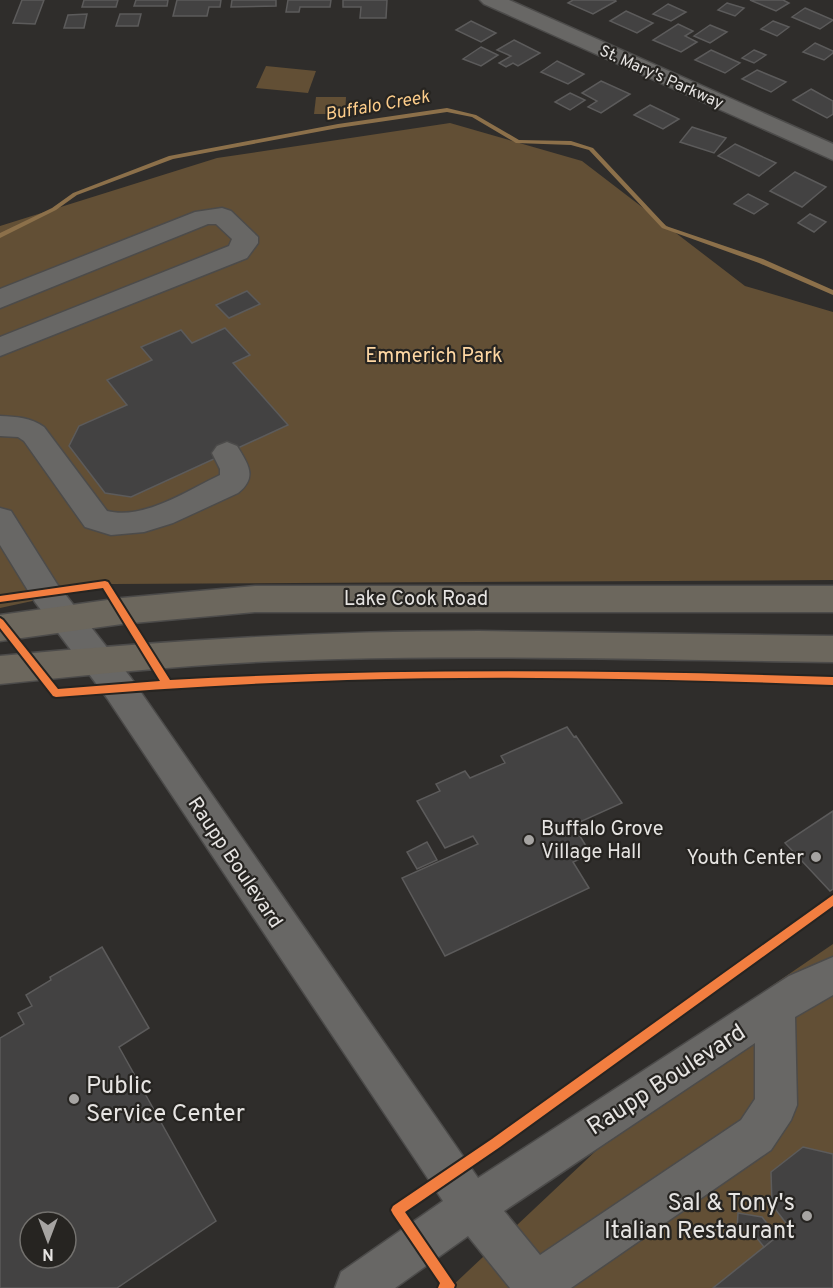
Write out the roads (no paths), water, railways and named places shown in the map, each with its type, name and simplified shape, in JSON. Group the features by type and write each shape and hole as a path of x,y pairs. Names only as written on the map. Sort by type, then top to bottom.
{"main road":[{"name":"Lake Cook Road","path":"0,628 64,618 255,599 833,599"},
{"path":"0,670 96,660 266,648 418,644 833,649"}],"street":[{"name":"St. Mary's Parkway","path":"490,0 833,153"},
{"path":"0,300 204,217 222,216 245,237 245,243 238,252 0,347"},
{"path":"0,426 24,427 34,434 96,519 105,524 121,525 141,522 228,485 235,479 235,469 227,453"},
{"name":"Raupp Boulevard","path":"0,519 46,593 118,688 472,1207"},
{"name":"Raupp Boulevard","path":"357,1288 472,1207 775,1007 803,989 833,976"},
{"path":"472,1207 536,1285 756,1135 776,1105 775,1007"}],"waterway":[{"name":"Buffalo Creek","path":"0,236 54,209 75,194 171,157 338,126 447,110 474,116 518,142 571,143 591,149 664,227 761,261 833,293"}],"place":[{"name":"Buffalo Grove Village Hall","path":"529,840"},
{"name":"Youth Center","path":"816,857"},
{"name":"Public Service Center","path":"74,1099"},
{"name":"Sal & Tony's Italian Restaurant","path":"807,1216"}],"park label":[{"name":"Emmerich Park","path":"434,355"}]}
